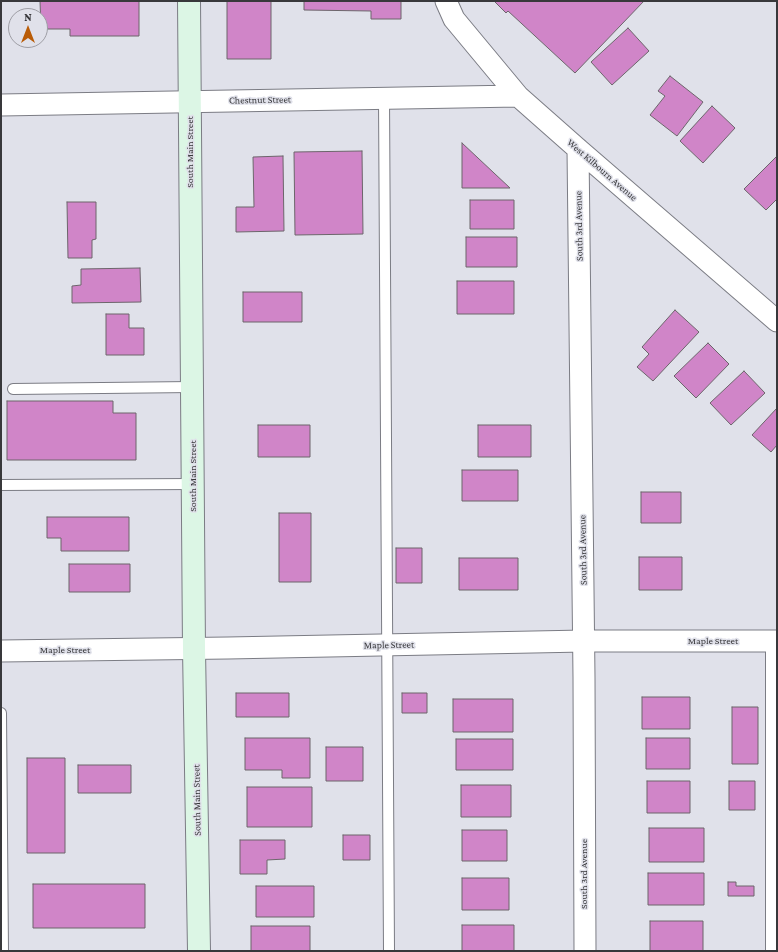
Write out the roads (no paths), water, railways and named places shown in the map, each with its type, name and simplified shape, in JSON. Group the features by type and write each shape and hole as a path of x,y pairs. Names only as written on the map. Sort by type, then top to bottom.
{"main road":[{"name":"South Main Street","path":"189,1 194,649 199,951"}],"street":[{"name":"West Kilbourn Avenue","path":"446,1 454,18 518,96 777,321"},
{"name":"Chestnut Street","path":"1,105 518,96"},
{"name":"South 3rd Avenue","path":"578,149 584,641 585,951"},
{"name":"Maple Street","path":"1,651 194,649 584,641 774,641"}],"lane":[{"path":"384,98 389,951"},
{"path":"13,388 192,387"},
{"path":"1,485 193,484"},
{"path":"771,951 774,641"},
{"path":"1,713 3,951"}]}
